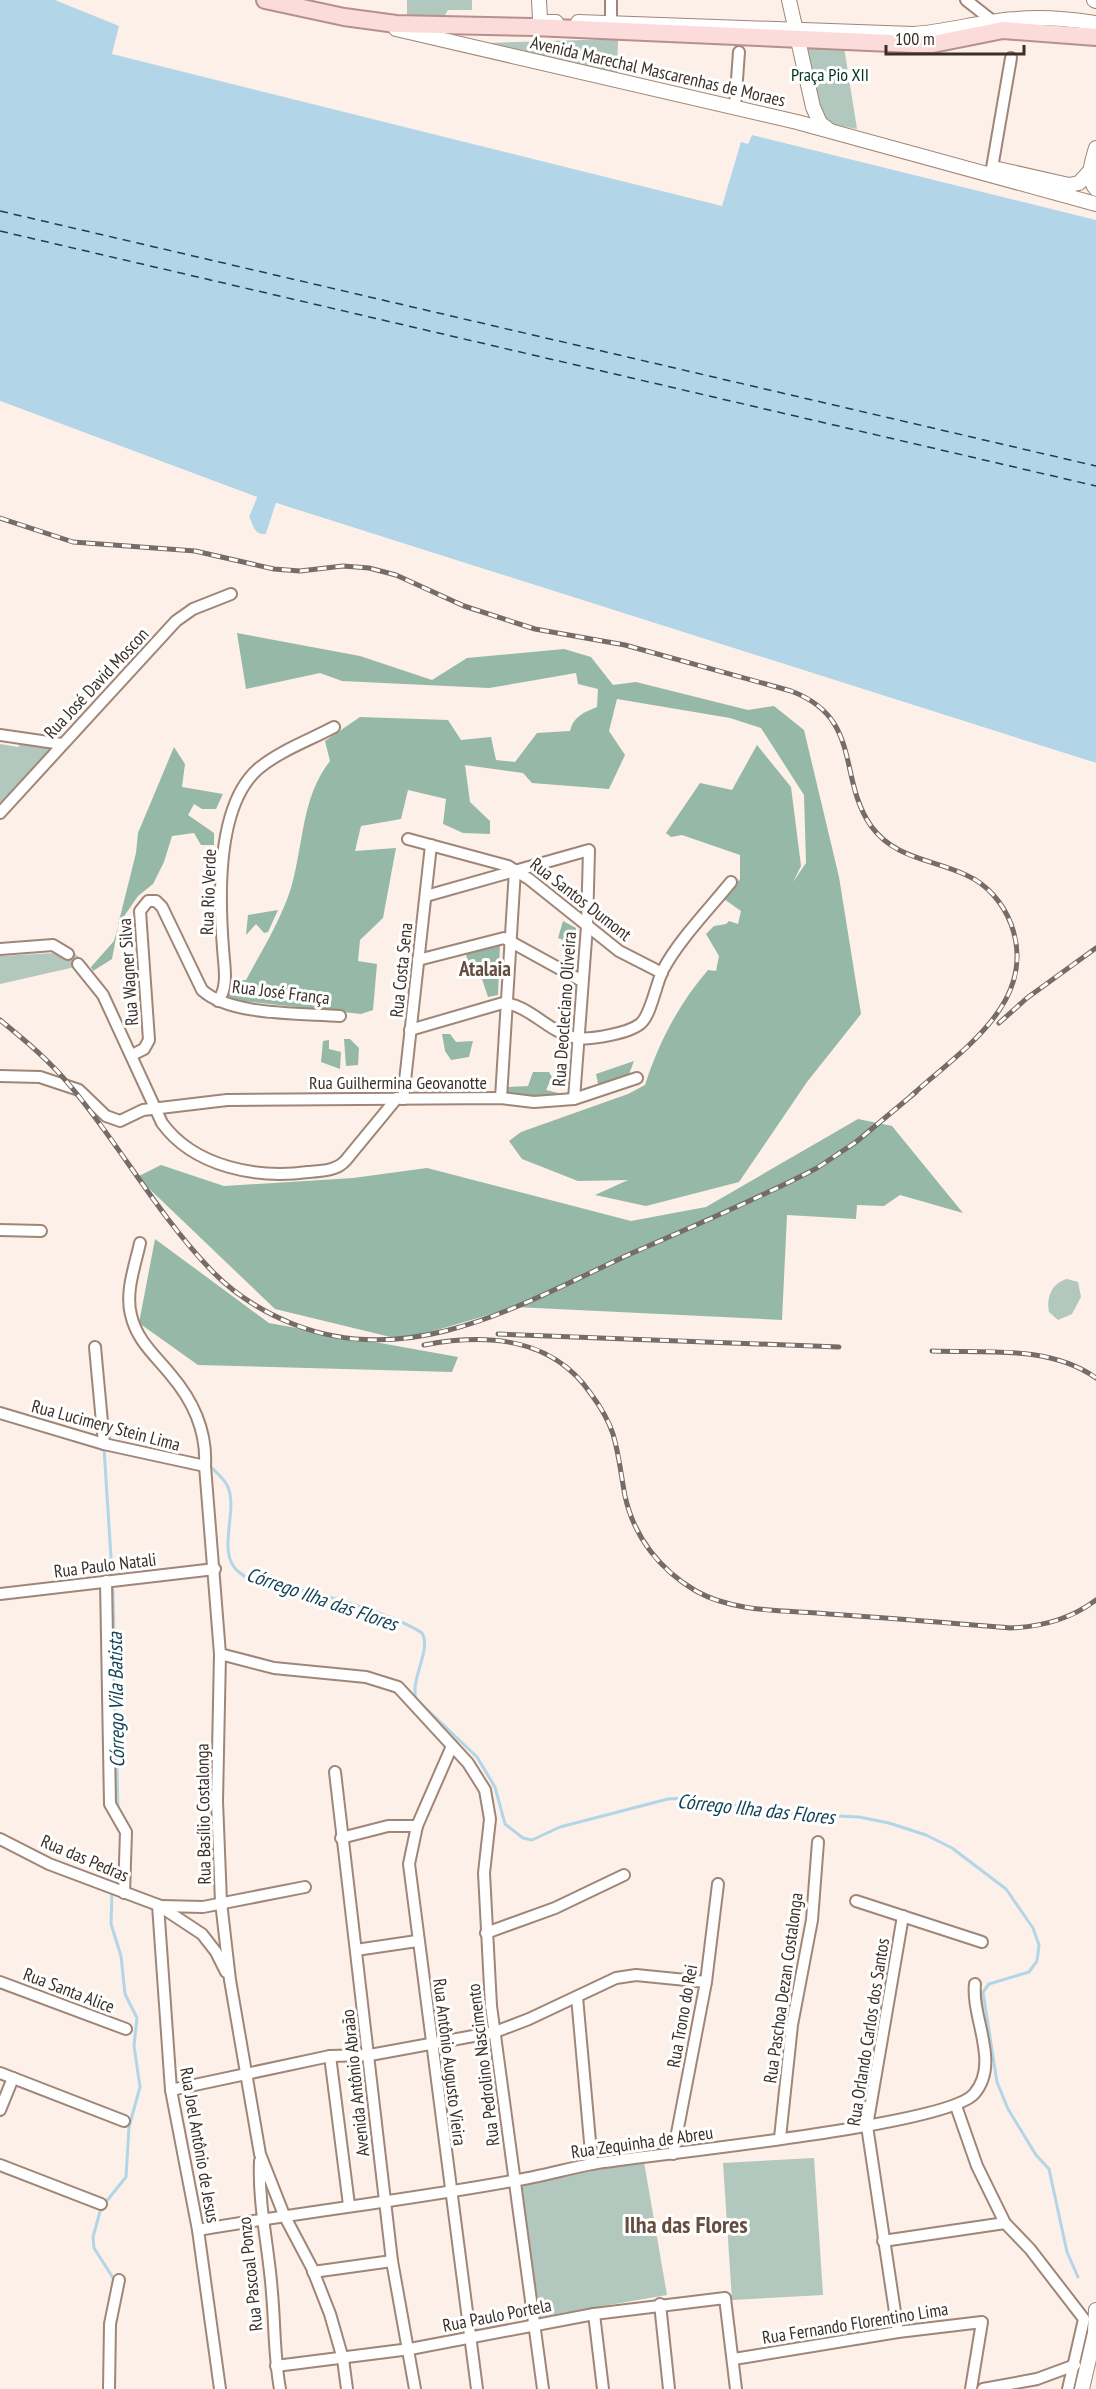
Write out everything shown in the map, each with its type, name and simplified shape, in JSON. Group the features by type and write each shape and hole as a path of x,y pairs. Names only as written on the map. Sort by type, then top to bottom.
{"main road":[{"path":"265,0 344,17 405,25 913,34 994,22 1044,18 1096,23"},
{"path":"539,0 539,16 547,22 611,21 933,44 1003,30 1096,37"},
{"path":"789,0 817,116 823,127 831,132"},
{"name":"Avenida Marechal Mascarenhas de Moraes","path":"344,17 735,108 962,166 1096,204"},
{"path":"1096,148 1090,171 1091,182 1096,189"},
{"name":"Avenida Marechal Mascarenhas de Moraes","path":"962,166 992,168 1069,185 1084,180 1090,171"},
{"path":"1082,2389 1096,2332 1096,2310"}],"street":[{"path":"611,0 611,21"},
{"path":"966,0 994,22"},
{"path":"735,108 740,52"},
{"path":"992,168 1011,58"},
{"name":"Rua José David Moscon","path":"0,813 176,621 193,609 231,594"},
{"name":"Rua Rio Verde","path":"218,1001 225,981 221,916 223,865 230,824 240,795 252,776 266,764 334,727"},
{"path":"0,735 62,744"},
{"name":"Rua Santos Dumont","path":"408,839 492,860 515,870 627,957 662,973"},
{"name":"Rua Costa Sena","path":"400,1099 432,845"},
{"name":"Rua Deocleciano Oliveira","path":"515,870 589,850 587,926 574,1099"},
{"path":"426,896 515,870 501,1098"},
{"path":"410,1030 507,1003 564,1034 578,1038 595,1038 639,1025 645,1017 662,973 731,882"},
{"name":"Rua Wagner Silva","path":"132,1055 144,1049 149,1040 140,911 145,902 152,900 160,903 202,990 218,1001"},
{"path":"418,960 495,939 511,941 582,981"},
{"path":"0,949 53,945 68,954"},
{"path":"78,964 103,995 155,1110 176,1139 216,1162 249,1172 288,1174 340,1166 400,1099"},
{"name":"Rua José França","path":"218,1001 249,1008 340,1016"},
{"name":"Rua Guilhermina Geovanotte","path":"0,1076 40,1077 79,1090 113,1120 124,1120 143,1110 249,1099 501,1098 534,1102 574,1099 637,1078"},
{"path":"0,1230 41,1231"},
{"name":"Rua Basílio Costalonga","path":"140,1243 128,1296 131,1316 147,1350 173,1376 196,1415 205,1436 205,1466 220,1654 217,1801 221,1902 230,1980 248,2072 260,2154 284,2215 313,2272 330,2314 343,2358 347,2389"},
{"path":"95,1347 104,1444"},
{"name":"Rua Lucimery Stein Lima","path":"0,1413 104,1444 205,1466"},
{"name":"Rua Paulo Natali","path":"0,1594 215,1569"},
{"path":"106,1581 110,1804 126,1832 116,1890"},
{"name":"Rua Pedrolino Nascimento","path":"220,1654 274,1668 366,1677 398,1687 468,1763 485,1790 489,1819 484,1873 486,1933 495,2032 513,2181 536,2324 543,2389"},
{"name":"Rua Antônio Augusto Vieira","path":"452,1746 417,1826 409,1864 417,1941 433,2045 477,2389"},
{"name":"Avenida Antônio Abraão","path":"335,1772 341,1838 370,2055 384,2200 392,2261 410,2349 415,2389"},
{"path":"341,1838 388,1826 417,1826"},
{"name":"Rua das Pedras","path":"0,1839 50,1864 158,1905 202,1934 216,1952 230,1980"},
{"name":"Rua Paschoa Dezan Costalonga","path":"780,2138 792,2025 812,1920 818,1842"},
{"path":"486,1933 546,1912 624,1875"},
{"name":"Rua Trono do Rei","path":"673,2154 706,1982 718,1884"},
{"name":"Rua das Pedras","path":"158,1905 203,1907 305,1887"},
{"name":"Rua Orlando Carlos dos Santos","path":"856,1901 982,1942"},
{"name":"Rua Joel Antônio de Jesus","path":"158,1905 171,2090 198,2230 220,2389"},
{"name":"Rua Orlando Carlos dos Santos","path":"898,2332 867,2126 903,1916"},
{"path":"356,1950 417,1941"},
{"path":"171,2090 330,2056 370,2055 495,2032 616,1978 636,1975 706,1982"},
{"name":"Rua Santa Alice","path":"0,1982 126,2029"},
{"name":"Rua Zequinha de Abreu","path":"198,2230 513,2181 592,2164 867,2126 956,2106 973,2096 985,2070 975,2003 975,1984"},
{"path":"577,1997 592,2164"},
{"path":"330,2056 348,2205"},
{"path":"0,2073 124,2121"},
{"path":"0,2110 13,2078"},
{"path":"956,2106 977,2166 1005,2223 1030,2250 1084,2319 1068,2389"},
{"name":"Rua Pascoal Ponzo","path":"260,2154 258,2190 272,2291 276,2366 280,2389"},
{"path":"0,2165 101,2204"},
{"path":"883,2241 1005,2223"},
{"path":"313,2272 392,2261"},
{"path":"109,2389 111,2324 119,2280"},
{"name":"Rua Paulo Portela","path":"276,2366 410,2349 536,2324 660,2304 725,2298 734,2359"},
{"path":"660,2304 669,2389"},
{"path":"594,2314 603,2389"},
{"name":"Rua Fernando Florentino Lima","path":"734,2359 898,2332 982,2322 971,2389"},
{"path":"734,2359 736,2389"},
{"path":"983,2389 1037,2379 1075,2365"}],"green space":[{"path":"407,0 472,0 472,10 448,10 444,17 407,17"},
{"path":"618,39 617,74 488,48 487,43"},
{"name":"Praça Pio XII","path":"805,46 844,47 857,129 821,122"},
{"path":"237,633 360,656 432,680 467,658 564,649 591,657 613,685 636,682 748,710 774,706 804,730 839,877 861,1014 807,1082 739,1182 646,1206 595,1195 628,1180 578,1181 522,1159 509,1141 521,1132 628,1094 645,1085 663,1039 679,1010 708,970 716,971 719,956 706,934 714,926 726,924 729,921 738,924 741,911 724,899 740,879 740,855 682,835 671,837 666,833 700,783 732,790 757,745 791,787 801,866 793,882 806,863 804,795 761,728 730,718 617,699 609,731 625,755 609,789 532,783 523,773 465,765 470,802 490,821 490,834 463,833 443,824 446,799 408,790 401,819 361,826 355,851 396,848 383,918 360,940 358,961 377,964 373,1010 361,1014 225,999 231,981 246,980 287,900 308,806 321,775 330,761 325,741 360,717 448,720 461,740 491,737 496,760 515,762 537,733 570,731 576,719 597,707 598,689 578,684 576,673 489,688 342,681 320,673 246,689"},
{"path":"23,741 52,748 0,803 0,744 18,747"},
{"path":"174,747 185,764 182,787 223,794 216,809 202,809 194,804 188,815 214,833 214,845 201,845 194,833 172,836 164,862 153,884 138,896 118,925 136,853 138,833"},
{"path":"278,910 268,932 264,933 256,924 246,935 248,915"},
{"path":"563,921 576,928 574,944 558,938"},
{"path":"118,927 112,959 93,971 91,967 114,941"},
{"path":"500,944 498,995 488,997 481,976 470,973 466,954"},
{"path":"71,950 82,960 75,967 0,984 0,956 55,953 64,957"},
{"path":"442,1034 450,1034 456,1042 473,1041 469,1057 451,1060 445,1051"},
{"path":"344,1039 350,1039 359,1048 358,1065 346,1066"},
{"path":"329,1040 329,1049 341,1052 340,1069 321,1062 323,1041"},
{"path":"634,1061 628,1077 599,1088 596,1074"},
{"path":"533,1072 549,1072 552,1077 546,1090 558,1093 562,1097 506,1096 506,1087 528,1086"},
{"path":"858,1119 892,1126 963,1213 900,1195 884,1206 857,1205 856,1219 787,1215 782,1320 515,1307 403,1340 275,1309 137,1177 161,1165 224,1186 353,1178 427,1168 631,1221 706,1207"},
{"path":"155,1239 269,1323 458,1357 452,1372 198,1365 139,1323"},
{"path":"1067,1279 1078,1282 1081,1297 1072,1314 1058,1320 1049,1312 1049,1296 1057,1284"},
{"path":"814,2158 823,2295 732,2300 723,2163"},
{"path":"644,2162 667,2295 539,2317 516,2184"}],"water":[{"path":"0,0 55,0 119,26 112,54 722,206 741,142 748,144 752,135 1096,220 1096,763 276,503 266,534 262,534 255,529 249,516 257,497 0,401"}],"pier":[{"path":"0,401 257,497 248,520 247,515 253,499 0,405"},
{"path":"276,503 1096,763 1096,766 278,506 269,534 266,534"}],"waterway":[{"name":"Córrego Vila Batista","path":"104,1448 112,1573"},
{"name":"Córrego Ilha das Flores","path":"212,1468 225,1482 230,1495 229,1555 233,1565 240,1573 261,1583 301,1590 363,1608 397,1620 422,1633 424,1647 416,1682 416,1699 477,1757 495,1787 505,1824 523,1838 532,1840 560,1827 668,1799 684,1798 797,1814 859,1817 889,1823 926,1835 952,1848 1006,1889 1033,1928 1039,1945 1037,1961 1029,1972 989,1984 983,1992 997,2082 1008,2109 1036,2155 1049,2169 1067,2252 1078,2277"},
{"name":"Córrego Vila Batista","path":"113,1590 118,1810"},
{"name":"Córrego Vila Batista","path":"115,1885 120,1869"},
{"name":"Córrego Vila Batista","path":"112,1891 111,1924 121,1956 125,1994 137,2018 134,2046 140,2087 129,2127 126,2177 101,2208 93,2237 94,2248 115,2281"}],"ferry route":[{"path":"0,211 1096,466"},
{"path":"0,231 1096,486"}],"railway":[{"path":"0,518 73,542 195,551 274,569 300,571 343,566 369,568 396,575 464,606 535,629 625,645 791,691 814,703 829,717 839,733 854,788 871,826 881,837 903,852 974,879 999,902 1011,924 1017,952 1014,977 1005,1001 972,1042 911,1096"},
{"path":"999,1023 1027,998 1096,948"},
{"path":"0,1020 38,1052 64,1078 174,1227 220,1279 249,1302 271,1314 293,1324 337,1337 380,1340 423,1336 465,1326 507,1311 817,1168 856,1142 916,1092"},
{"path":"498,1334 839,1347"},
{"path":"424,1345 471,1340 494,1340 516,1344 538,1350 575,1375 598,1403 611,1428 629,1511 642,1539 660,1563 671,1573 683,1583 711,1598 761,1609 1010,1628 1055,1621 1096,1600"},
{"path":"932,1351 1038,1355 1078,1367 1096,1378"}],"district":[{"name":"Atalaia","path":"485,968"},
{"name":"Ilha das Flores","path":"686,2224"}]}
